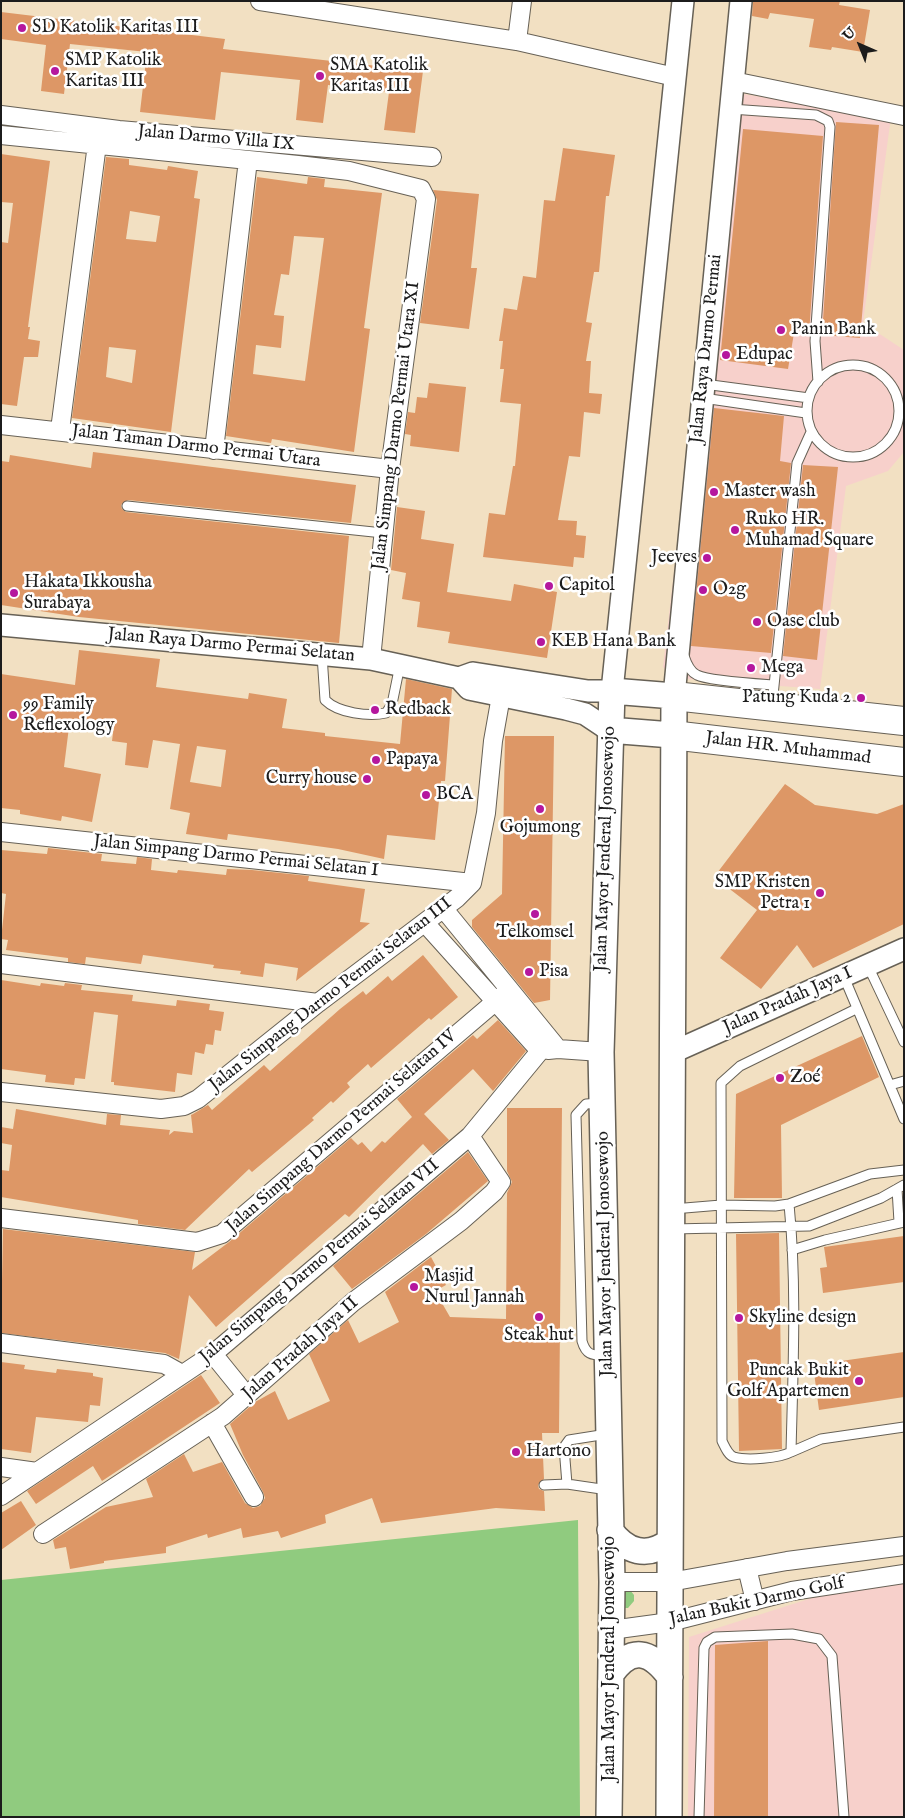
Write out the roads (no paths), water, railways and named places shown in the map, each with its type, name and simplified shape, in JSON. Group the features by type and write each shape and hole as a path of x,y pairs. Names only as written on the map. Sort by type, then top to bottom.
{"main road":[{"path":"612,691 674,696 773,696 904,721"},
{"name":"Jalan Mayor Jenderal Jonosewojo","path":"609,1817 612,1582 601,1052 609,730 612,691"},
{"path":"669,1817 672,735 674,696"},
{"path":"609,730 672,735"},
{"name":"Jalan HR. Muhammad","path":"672,735 904,762"},
{"path":"610,1530 625,1546 640,1553 650,1552 670,1542"},
{"path":"610,1674 620,1662 637,1654 655,1660 670,1677"}],"street":[{"path":"260,1 517,41 675,76"},
{"path":"517,41 522,1"},
{"path":"612,691 682,1"},
{"name":"Jalan Raya Darmo Permai","path":"674,696 736,110 733,81 741,1"},
{"path":"733,81 904,116"},
{"name":"Jalan Darmo Villa IX","path":"1,115 119,130 432,157"},
{"path":"1,136 248,160 214,450"},
{"path":"60,430 97,144"},
{"name":"Jalan Simpang Darmo Permai Utara XI","path":"248,160 349,171 420,190 424,193 426,199 390,469 372,659"},
{"name":"Jalan Taman Darmo Permai Utara","path":"1,425 60,430 214,450 390,469"},
{"name":"Jalan Raya Darmo Permai Selatan","path":"1,625 372,659 459,678 473,674 588,691 612,691"},
{"name":"Jalan Raya Darmo Permai Selatan","path":"459,678 469,689 585,714 609,730"},
{"path":"472,883 486,813 493,741 501,696"},
{"name":"Jalan Simpang Darmo Permai Selatan I","path":"1,832 472,883"},
{"name":"Jalan Simpang Darmo Permai Selatan III","path":"1,1092 161,1109 184,1106 198,1099 318,1003 425,923 472,883"},
{"path":"443,908 558,1049"},
{"path":"425,923 540,1051 558,1049 601,1052"},
{"name":"Jalan Pradah Jaya I","path":"671,1053 904,949"},
{"path":"1,964 318,1003"},
{"name":"Jalan Simpang Darmo Permai Selatan IV","path":"1,1218 197,1242 222,1234 509,990"},
{"name":"Jalan Simpang Darmo Permai Selatan VII","path":"1,1496 213,1354 470,1136 540,1051"},
{"name":"Jalan Pradah Jaya II","path":"43,1534 212,1423 246,1396 346,1308 461,1222 499,1187 501,1182 470,1136"},
{"path":"1,1343 164,1364 182,1374"},
{"path":"213,1354 246,1396"},
{"path":"212,1423 254,1496"},
{"path":"1,1467 37,1472"},
{"name":"Jalan Bukit Darmo Golf","path":"612,1582 670,1582 747,1568 904,1546"},
{"path":"853,1552 857,1581"},
{"path":"747,1568 755,1601"},
{"name":"Jalan Bukit Darmo Golf","path":"611,1630 670,1622 792,1591 904,1574"}],"lane":[{"path":"736,110 816,115 828,121 830,128 815,341 818,382"},
{"path":"866,366 888,380 900,404 896,430 879,450 854,458 829,451 811,432 806,413 809,398 818,382 840,367 866,366"},
{"path":"706,392 809,398"},
{"path":"706,392 806,413"},
{"path":"706,392 682,651 687,664 696,675 757,684 773,696"},
{"path":"773,696 797,463 811,432"},
{"path":"127,506 384,533"},
{"path":"322,654 325,700 332,707 375,715 386,713 392,704 401,664"},
{"path":"868,966 904,1042"},
{"path":"844,977 904,1119"},
{"path":"856,1009 740,1066 721,1083 722,1441 726,1450 734,1457 758,1458 785,1455 821,1439 904,1427"},
{"path":"890,1085 904,1081"},
{"path":"671,1219 721,1205 775,1206 789,1204 870,1174 904,1170"},
{"path":"671,1219 721,1229 809,1226 900,1187 902,1222 792,1250"},
{"path":"789,1204 793,1227 791,1452"},
{"path":"568,1484 564,1447 569,1440 610,1434"},
{"path":"544,1485 568,1484 611,1490"},
{"path":"699,1817 704,1648 707,1642 715,1637 792,1634 820,1639 832,1656 844,1817"}],"place":[{"name":"SD Katolik Karitas III","path":"22,28"},
{"name":"SMP Katolik Karitas III","path":"55,71"},
{"name":"SMA Katolik Karitas III","path":"320,76"},
{"name":"Panin Bank","path":"781,330"},
{"name":"Edupac","path":"726,355"},
{"name":"Master wash","path":"714,492"},
{"name":"Ruko HR. Muhamad Square","path":"735,530"},
{"name":"Jeeves","path":"707,558"},
{"name":"Capitol","path":"549,586"},
{"name":"O2g","path":"703,590"},
{"name":"Hakata Ikkousha Surabaya","path":"14,593"},
{"name":"Oase club","path":"757,622"},
{"name":"KEB Hana Bank","path":"541,642"},
{"name":"Mega","path":"751,668"},
{"name":"Patung Kuda 2","path":"861,698"},
{"name":"Redback","path":"375,710"},
{"name":"99 Family Reflexology","path":"13,715"},
{"name":"Papaya","path":"376,760"},
{"name":"Curry house","path":"367,779"},
{"name":"BCA","path":"426,795"},
{"name":"Gojumong","path":"540,809"},
{"name":"SMP Kristen Petra 1","path":"820,893"},
{"name":"Telkomsel","path":"535,914"},
{"name":"Pisa","path":"529,972"},
{"name":"Zoé","path":"780,1078"},
{"name":"Masjid Nurul Jannah","path":"414,1287"},
{"name":"Steak hut","path":"539,1317"},
{"name":"Skyline design","path":"739,1318"},
{"name":"Puncak Bukit Golf Apartemen","path":"859,1381"},
{"name":"Hartono","path":"516,1452"}]}
